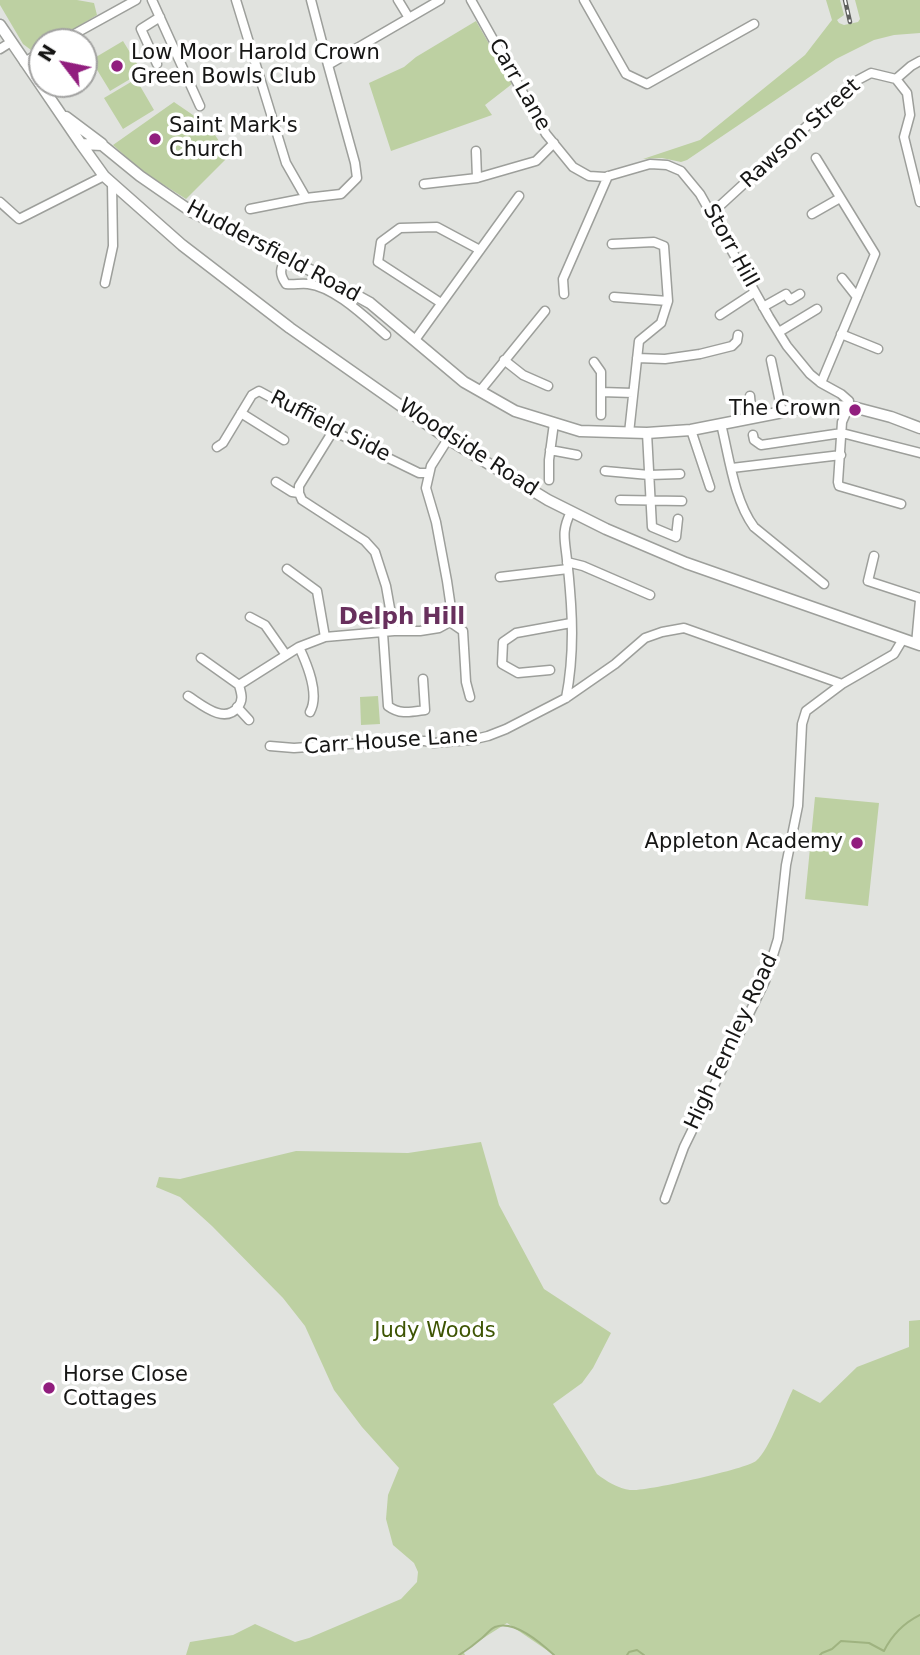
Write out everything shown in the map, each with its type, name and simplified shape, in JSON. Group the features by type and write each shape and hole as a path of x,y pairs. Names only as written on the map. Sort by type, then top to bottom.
{"main road":[{"path":"0,25 80,144 102,145"},
{"name":"Huddersfield Road","path":"58,111 140,176 192,212 370,303 464,382 515,411 580,432 647,433 691,430 798,409 849,406 920,428"},
{"name":"Woodside Road","path":"80,144 108,180 182,245 290,328 448,439 548,500 686,563 918,644"}],"street":[{"path":"85,28 136,0"},
{"path":"152,0 200,106"},
{"path":"236,0 286,163 306,198"},
{"path":"250,209 341,194 357,178 311,0"},
{"path":"398,0 409,18"},
{"path":"328,65 440,0"},
{"path":"472,2 482,0"},
{"path":"584,0 626,74 647,84 754,24"},
{"name":"Carr Lane","path":"472,2 540,124 554,143 573,167 589,176 608,176"},
{"path":"158,64 141,29 160,17"},
{"path":"0,49 11,42"},
{"path":"24,62 28,60"},
{"path":"920,61 896,79 907,93 910,115 904,136 920,202"},
{"name":"Rawson Street","path":"712,213 856,80 871,73 896,79"},
{"path":"424,184 477,178 536,161 554,143"},
{"path":"476,152 477,178"},
{"path":"816,158 874,251 874,257 821,383"},
{"name":"Storr Hill","path":"608,176 649,163 667,165 681,171 712,213 779,332 810,374 841,394 849,401 849,406"},
{"path":"564,294 563,279 608,176"},
{"path":"0,202 19,219 108,180 113,246 105,283"},
{"path":"415,340 519,196"},
{"path":"812,214 841,198"},
{"path":"441,303 378,262 381,242 400,228 438,227 480,250"},
{"path":"612,244 654,243 664,246 668,301 661,323 639,341 629,433"},
{"path":"286,258 280,268 286,284 309,284 329,292 352,306 386,335"},
{"path":"842,278 857,297"},
{"path":"720,315 755,292"},
{"path":"764,307 786,295 790,300 800,294"},
{"path":"614,297 668,301"},
{"path":"779,332 817,309"},
{"path":"480,391 545,311"},
{"path":"841,334 878,349"},
{"path":"637,358 665,359 700,354 732,346 738,335"},
{"path":"505,360 523,375 548,386"},
{"path":"771,360 782,412"},
{"path":"594,362 601,372 601,415"},
{"name":"Ruffield Side","path":"217,447 223,443 252,395 259,391 333,431 419,472 428,473"},
{"path":"601,392 633,393"},
{"path":"750,396 752,418"},
{"path":"849,406 842,422 839,486 901,504"},
{"path":"241,413 284,440"},
{"path":"549,480 554,424"},
{"path":"721,424 745,515 754,527 824,584"},
{"path":"691,430 710,488"},
{"path":"333,431 299,486 299,492 302,500 365,541 375,552 386,586 394,631"},
{"path":"647,433 652,527 676,537 678,519"},
{"path":"753,435 754,440 761,444 842,433 920,453"},
{"path":"239,685 299,647 325,638 420,631 439,628 450,622 452,615 436,522 426,488 434,459 448,439"},
{"path":"550,450 577,454"},
{"path":"732,468 841,455"},
{"path":"605,471 649,475 680,474"},
{"path":"276,482 292,492 299,492"},
{"path":"620,500 682,501"},
{"path":"566,698 570,676 571,623 564,538 565,524 570,512"},
{"path":"874,556 868,581 920,599 918,644"},
{"path":"500,577 568,565 583,566 650,596"},
{"path":"287,569 317,591 325,638"},
{"path":"250,617 265,625 286,655"},
{"path":"450,622 463,631 466,682 470,697"},
{"path":"550,670 518,673 502,664 503,642 516,633 571,623"},
{"name":"Carr House Lane","path":"270,746 294,748 390,741 433,743 488,736 566,698 645,638 684,628 842,684"},
{"path":"383,633 388,706 407,713 425,710 423,680"},
{"name":"High Fernley Road","path":"665,1199 684,1147 765,981 778,939 786,865 797,806 802,724 806,711 842,684 894,654 902,639"},
{"path":"299,647 310,674 314,700 310,712"},
{"path":"188,696 223,714 230,713 237,707 242,697 239,685 201,658"},
{"path":"237,707 249,720"}],"green space":[{"path":"0,0 77,0 94,3 97,15 75,28 28,28 28,48 23,44 0,5"},
{"path":"826,0 840,0 844,15 837,20 844,25 858,22 860,19 855,0 920,0 920,33 874,40 836,59 687,160 681,162 662,158 643,159 700,140 805,55 832,20"},
{"path":"476,21 512,84 485,105 492,115 391,151 369,83 404,67"},
{"name":"Low Moor Harold Crown Green Bowls Club","path":"123,41 142,72 110,91 98,71 98,56"},
{"name":"Low Moor Harold Crown Green Bowls Club","path":"136,79 154,110 123,129 104,98"},
{"path":"174,102 209,126 229,156 186,199 142,171 113,145"},
{"path":"378,696 380,724 361,725 360,697"},
{"path":"815,797 879,803 868,906 805,899"},
{"name":"Judy Woods","path":"481,1142 499,1205 544,1289 611,1333 582,1383 553,1404 597,1474 617,1486 639,1490 715,1474 756,1461 771,1438 793,1389 820,1403 857,1367 909,1347 909,1321 920,1320 920,1655 554,1655 507,1623 463,1651 465,1655 186,1655 190,1642 233,1635 255,1624 295,1642 309,1638 401,1599 417,1582 418,1572 414,1563 393,1545 386,1519 388,1495 399,1468 362,1427 334,1390 305,1326 283,1298 180,1197 156,1187 159,1177 180,1179 296,1151 408,1153"}],"waterway":[{"path":"820,1655 841,1641 869,1643 884,1651 899,1630 920,1615"},
{"path":"459,1655 492,1629 502,1625 519,1629 554,1655"},
{"path":"627,1655 637,1650 644,1655"}],"railway":[{"path":"845,0 850,22"}],"place":[{"name":"Low Moor Harold Crown Green Bowls Club","path":"117,66"},
{"name":"Saint Mark's Church","path":"155,139"},
{"name":"The Crown","path":"855,410"},
{"name":"Appleton Academy","path":"857,843"},
{"name":"Horse Close Cottages","path":"49,1388"}],"district":[{"name":"Delph Hill","path":"402,618"}]}
